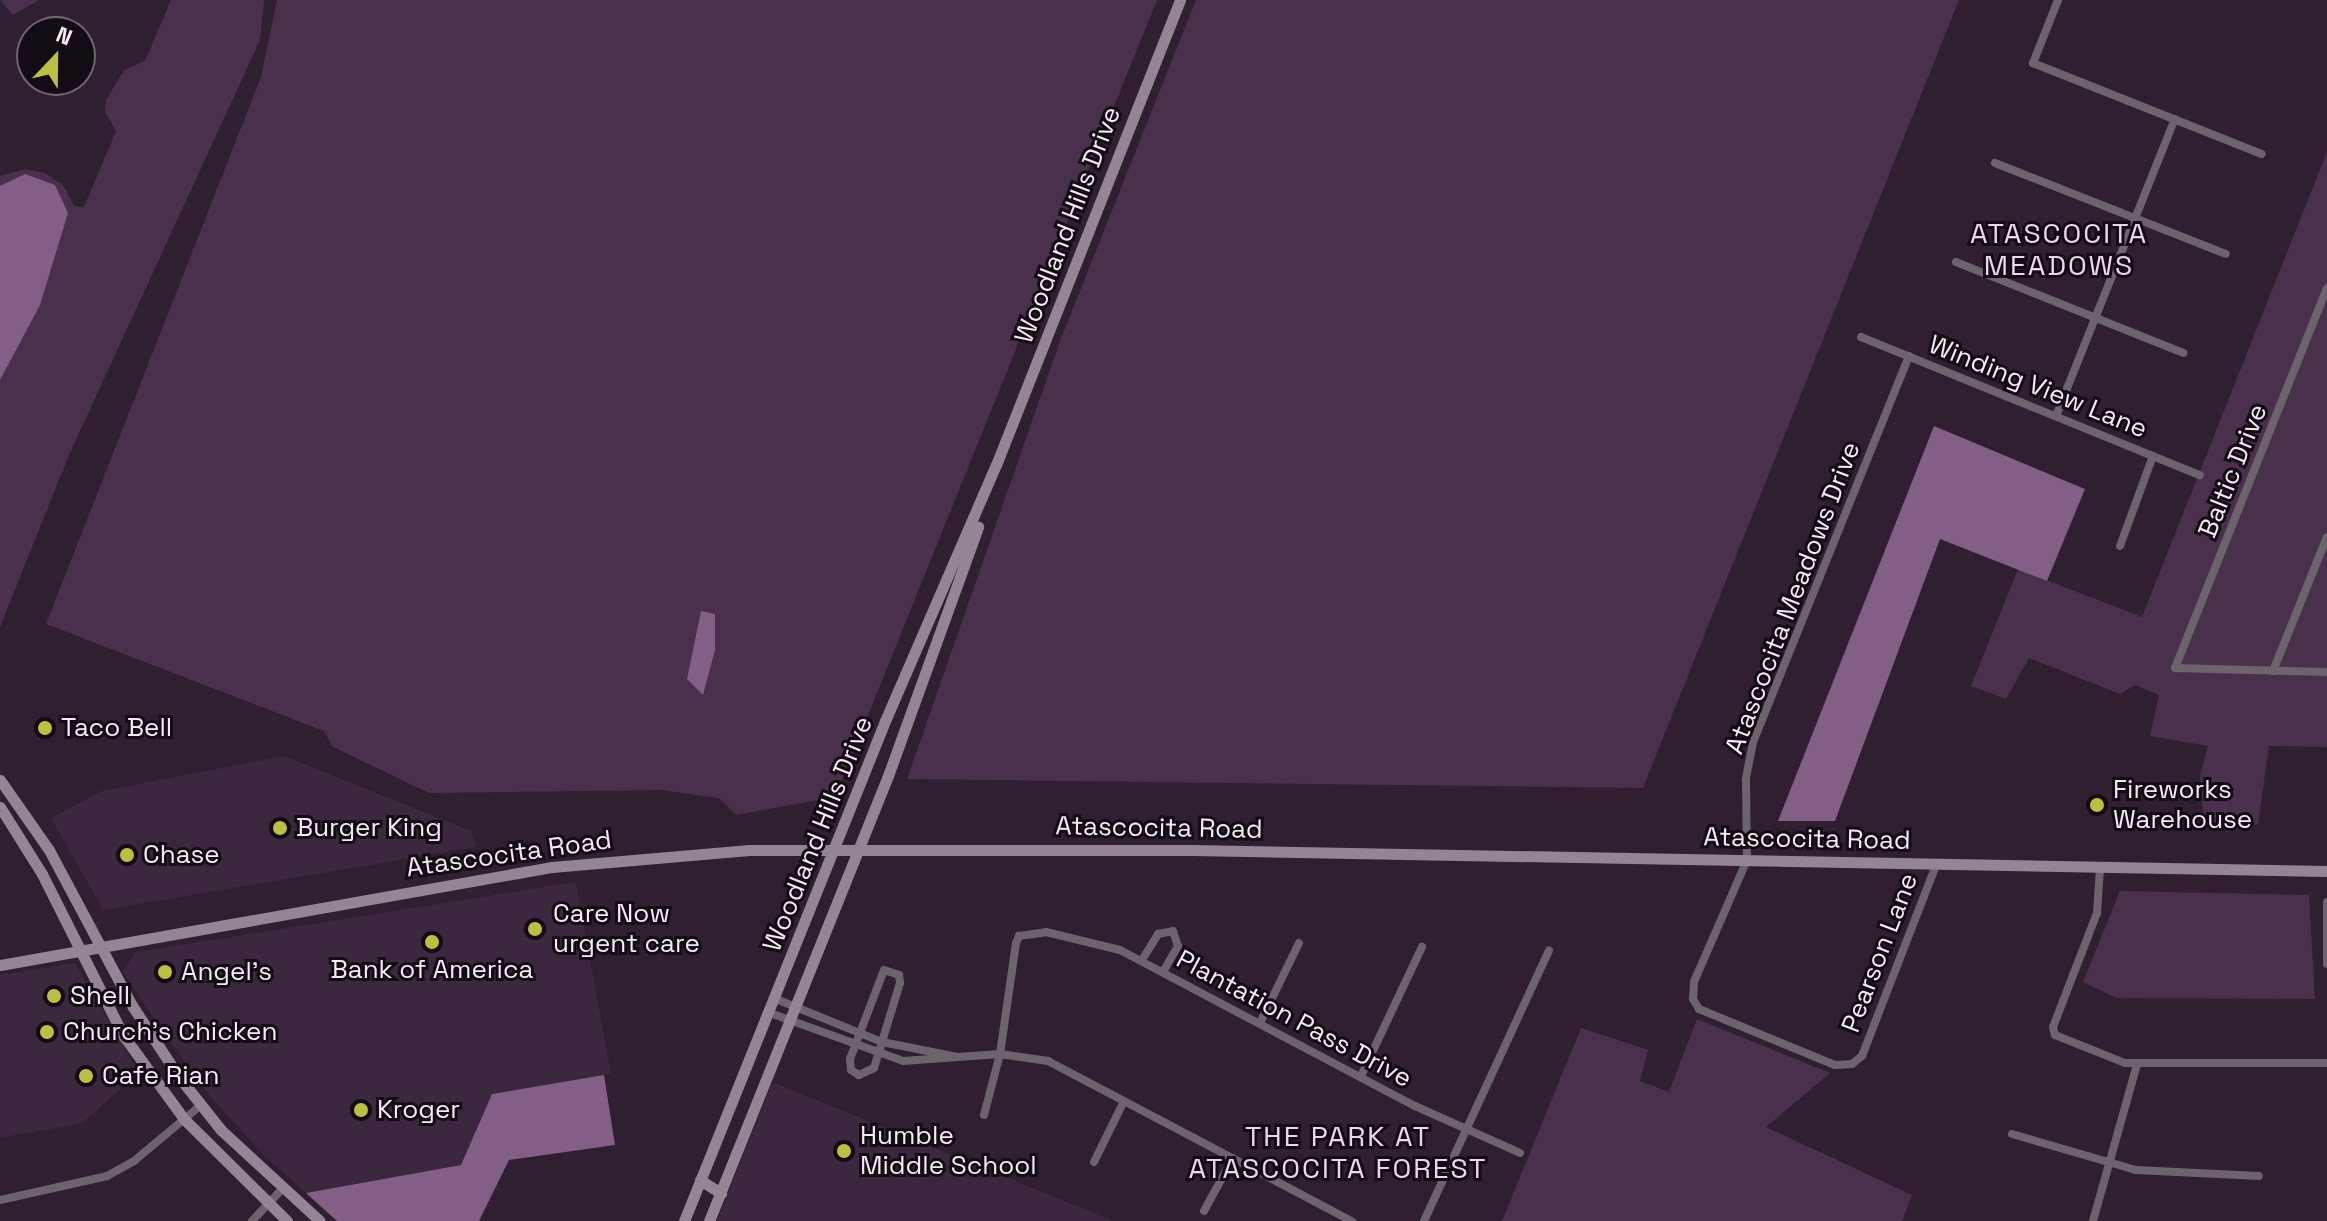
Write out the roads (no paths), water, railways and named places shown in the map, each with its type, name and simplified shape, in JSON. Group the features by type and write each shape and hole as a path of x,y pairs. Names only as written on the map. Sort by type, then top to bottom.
{"main road":[{"name":"Woodland Hills Drive","path":"684,1221 835,847 996,465 1180,0"},
{"name":"Woodland Hills Drive","path":"709,1221 860,848 969,554 996,465"},
{"path":"1,783 49,850 150,1036 201,1105 282,1189 320,1221"},
{"path":"0,807 42,874 111,1018 184,1119 267,1205 287,1221"},
{"name":"Atascocita Road","path":"0,965 552,867 835,847 2327,871"},
{"path":"700,1180 721,1193"}],"street":[{"path":"2058,0 2033,63 2262,154"},
{"path":"2056,416 2175,119"},
{"path":"1995,163 2226,254"},
{"path":"1956,262 2183,353"},
{"name":"Baltic Drive","path":"2273,671 2175,668 2327,288"},
{"name":"Winding View Lane","path":"1861,337 2200,475"},
{"name":"Atascocita Meadows Drive","path":"1747,860 1746,779 1753,742 1909,356"},
{"path":"2120,546 2153,456"},
{"path":"2327,537 2273,671 2327,672"},
{"name":"Pearson Lane","path":"1747,860 1694,982 1693,999 1699,1009 1835,1065 1852,1064 1862,1056 1937,863"},
{"path":"2100,868 2097,913 2053,1027 2055,1035 2137,1064 2327,1063"},
{"path":"2327,902 2327,964"},
{"path":"1142,960 1158,934 1173,931 1178,946 1163,972"},
{"name":"Plantation Pass Drive","path":"1000,1054 1019,936 1046,932 1102,944 1142,960 1361,1076 1520,1153"},
{"path":"1260,1023 1299,943"},
{"path":"1361,1076 1422,947"},
{"path":"1424,1221 1469,1130 1549,950"},
{"path":"891,970 900,983 882,1042 874,1068 859,1075 851,1070 857,1032 877,976 891,970"},
{"path":"776,999 882,1042 971,1059"},
{"path":"770,1013 878,1054 924,1063 1000,1054 1048,1061 1233,1158 1338,1218 1352,1221"},
{"path":"984,1115 1000,1054"},
{"path":"2093,1221 2137,1064"},
{"path":"1094,1162 1124,1101"},
{"path":"0,1200 107,1176 134,1161 201,1105"},
{"path":"2012,1134 2109,1162 2170,1174 2259,1176"},
{"path":"1204,1211 1233,1158"},
{"path":"252,1221 282,1189"}],"place":[{"name":"Taco Bell","path":"45,728"},
{"name":"Fireworks Warehouse","path":"2097,805"},
{"name":"Burger King","path":"280,828"},
{"name":"Chase","path":"127,855"},
{"name":"Care Now urgent care","path":"535,929"},
{"name":"Bank of America","path":"432,942"},
{"name":"Angel's","path":"165,972"},
{"name":"Shell","path":"54,996"},
{"name":"Church's Chicken","path":"47,1032"},
{"name":"Cafe Rian","path":"86,1076"},
{"name":"Kroger","path":"361,1110"},
{"name":"Humble Middle School","path":"844,1151"}],"district":[{"name":"ATASCOCITA MEADOWS","path":"2059,249"},
{"name":"THE PARK AT ATASCOCITA FOREST","path":"1338,1152"}]}
